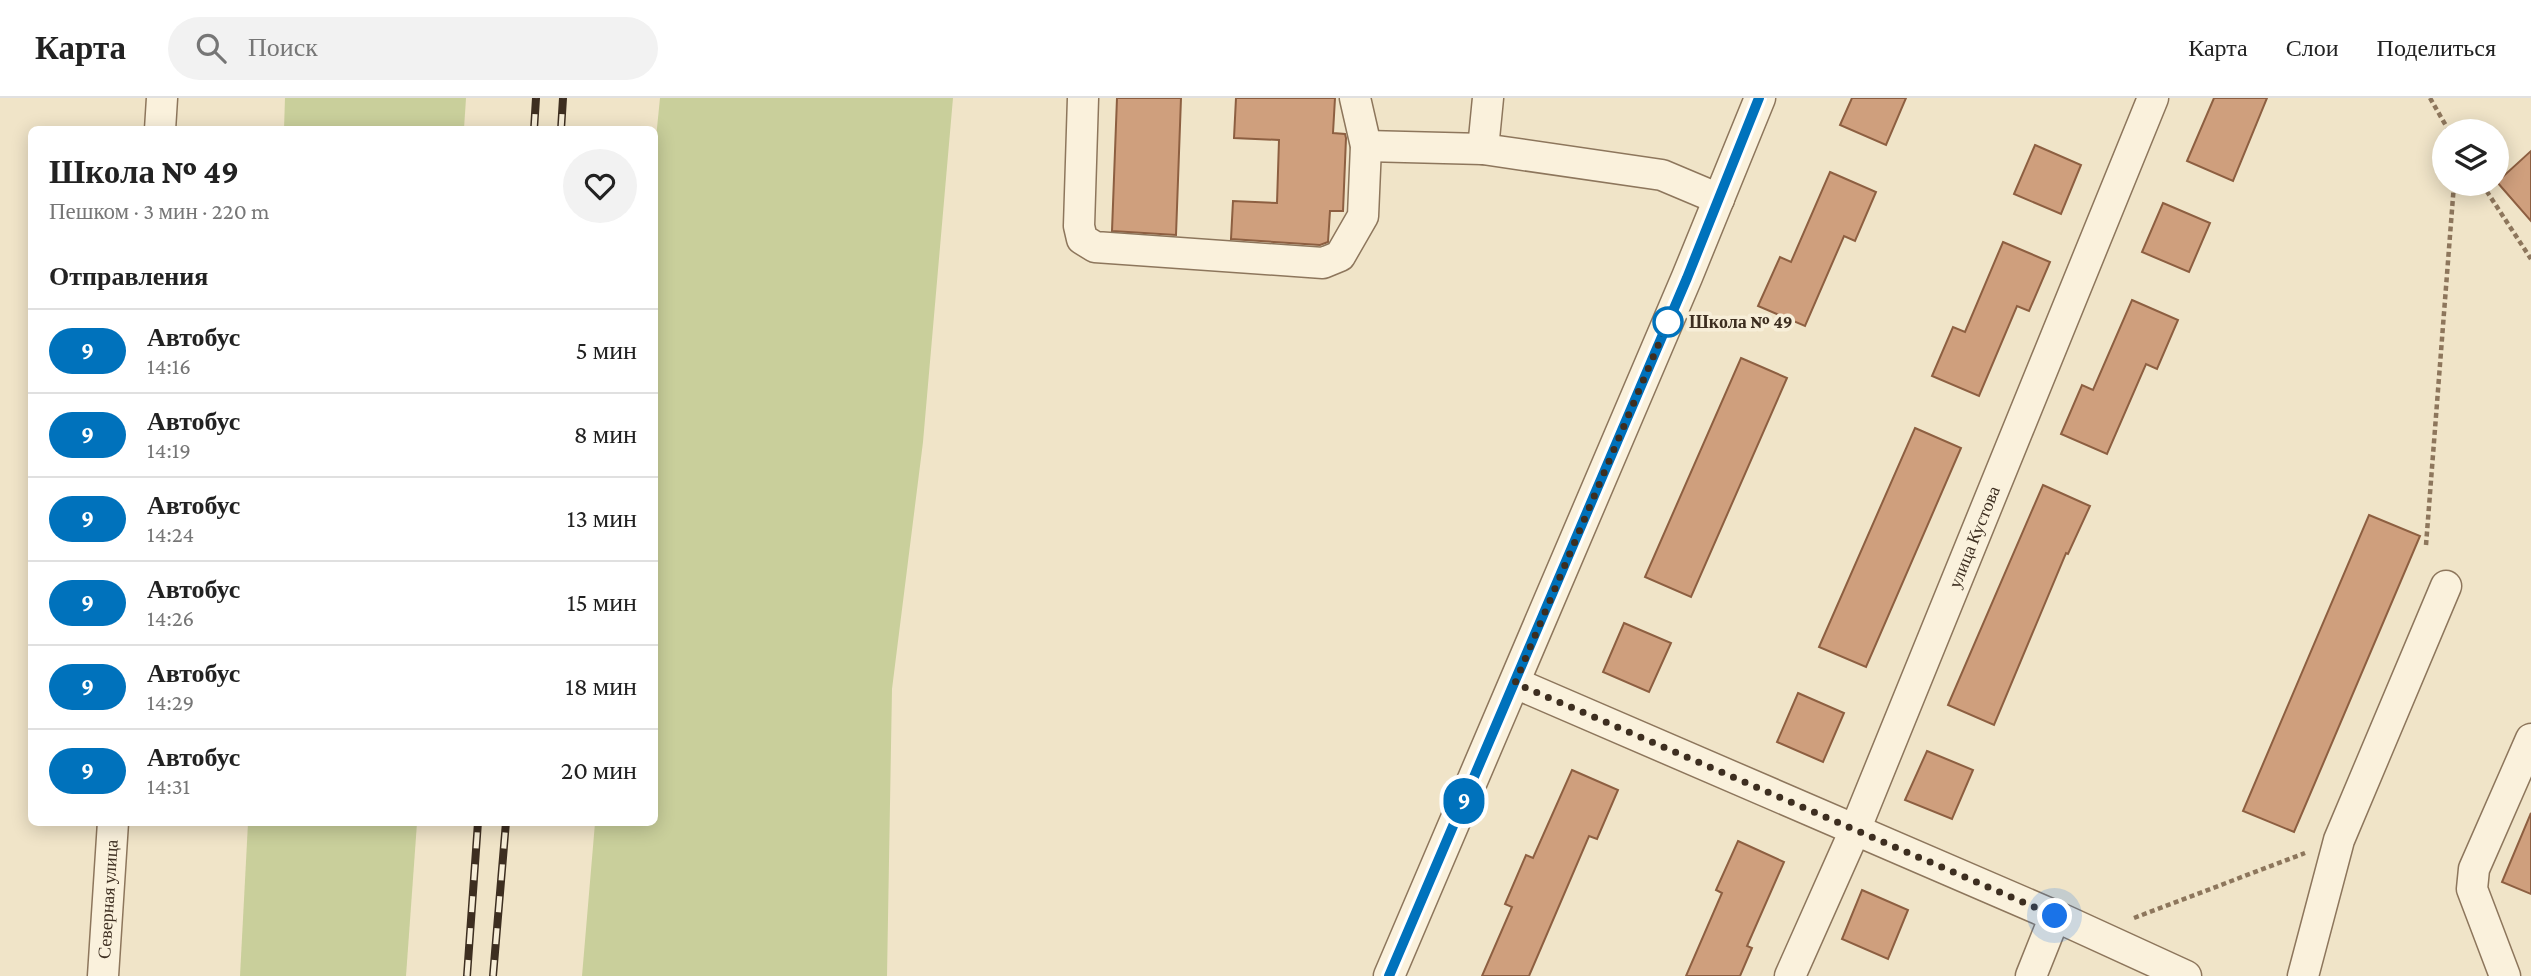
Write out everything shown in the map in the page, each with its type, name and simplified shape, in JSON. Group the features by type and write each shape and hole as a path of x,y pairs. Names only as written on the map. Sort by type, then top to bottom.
{"street":[{"path":"160,126 162,98"},
{"path":"1083,98 1079,226 1082,239 1095,247 1323,263 1340,256 1363,216 1366,146 1355,98"},
{"path":"1483,149 1488,98"},
{"path":"1389,976 1719,199 1759,98"},
{"name":"улица Кустова","path":"1790,976 1855,830 2153,98"},
{"path":"1366,146 1483,149 1662,174 1719,199"},
{"path":"2303,976 2339,840 2446,586"},
{"path":"1515,683 2055,916 2186,976"},
{"path":"2505,976 2477,909 2472,889 2474,869 2531,739"},
{"name":"Северная улица","path":"103,976 113,826"},
{"path":"2031,976 2055,916"}],"path":[{"path":"2430,98 2442,119"},
{"path":"2426,545 2453,196"},
{"path":"2490,196 2531,259"},
{"path":"2094,934 2339,840"}],"green space":[{"path":"285,98 466,98 464,126 284,126"},
{"path":"660,98 953,98 923,442 892,689 887,976 582,976 595,826 658,826 657,126"},
{"path":"248,826 417,826 406,976 240,976"}],"building":[{"path":"1117,98 1181,98 1176,235 1112,231"},
{"path":"1236,98 1335,98 1333,133 1345,134 1346,138 1343,211 1330,211 1328,242 1320,245 1231,239 1233,201 1277,203 1279,140 1234,138"},
{"path":"1852,98 1906,98 1886,145 1840,125"},
{"path":"2214,98 2267,98 2233,181 2187,161"},
{"path":"2035,145 2081,165 2061,214 2014,194"},
{"path":"2531,151 2531,221 2509,196 2509,171"},
{"path":"1830,172 1876,192 1855,241 1844,236 1805,326 1758,306 1780,257 1791,262"},
{"path":"2163,203 2210,223 2189,272 2142,252"},
{"path":"2003,242 2050,262 2029,311 2017,306 1979,396 1932,376 1953,327 1965,332"},
{"path":"2132,300 2178,320 2157,369 2146,364 2107,454 2061,434 2082,385 2093,390"},
{"path":"1741,358 1787,378 1691,597 1645,577"},
{"path":"1915,428 1961,448 1866,667 1819,647"},
{"path":"2043,485 2090,506 2068,554 2066,553 1994,725 1948,705"},
{"path":"2369,515 2420,536 2294,832 2243,811"},
{"path":"1624,623 1671,643 1649,692 1603,672"},
{"path":"1798,693 1844,713 1823,762 1777,742"},
{"path":"1927,751 1973,770 1952,819 1905,800"},
{"path":"1572,770 1618,790 1597,839 1589,836 1529,976 1482,976 1512,907 1505,904 1526,855 1533,858"},
{"path":"2531,813 2531,894 2502,882"},
{"path":"1738,841 1784,862 1747,946 1752,948 1740,976 1686,976 1722,893 1716,890"},
{"path":"1862,890 1908,910 1888,959 1842,939"}],"railway":[{"path":"534,126 536,98"},
{"path":"561,126 563,98"},
{"path":"467,976 478,826"},
{"path":"493,976 506,826"}],"bus line":[{"name":"9","path":"1389,976 1687,278 1759,98"}],"place":[{"name":"Школа № 49","path":"1668,322"}],"route":[{"path":"1668,322 1515,683 2055,916"}]}
